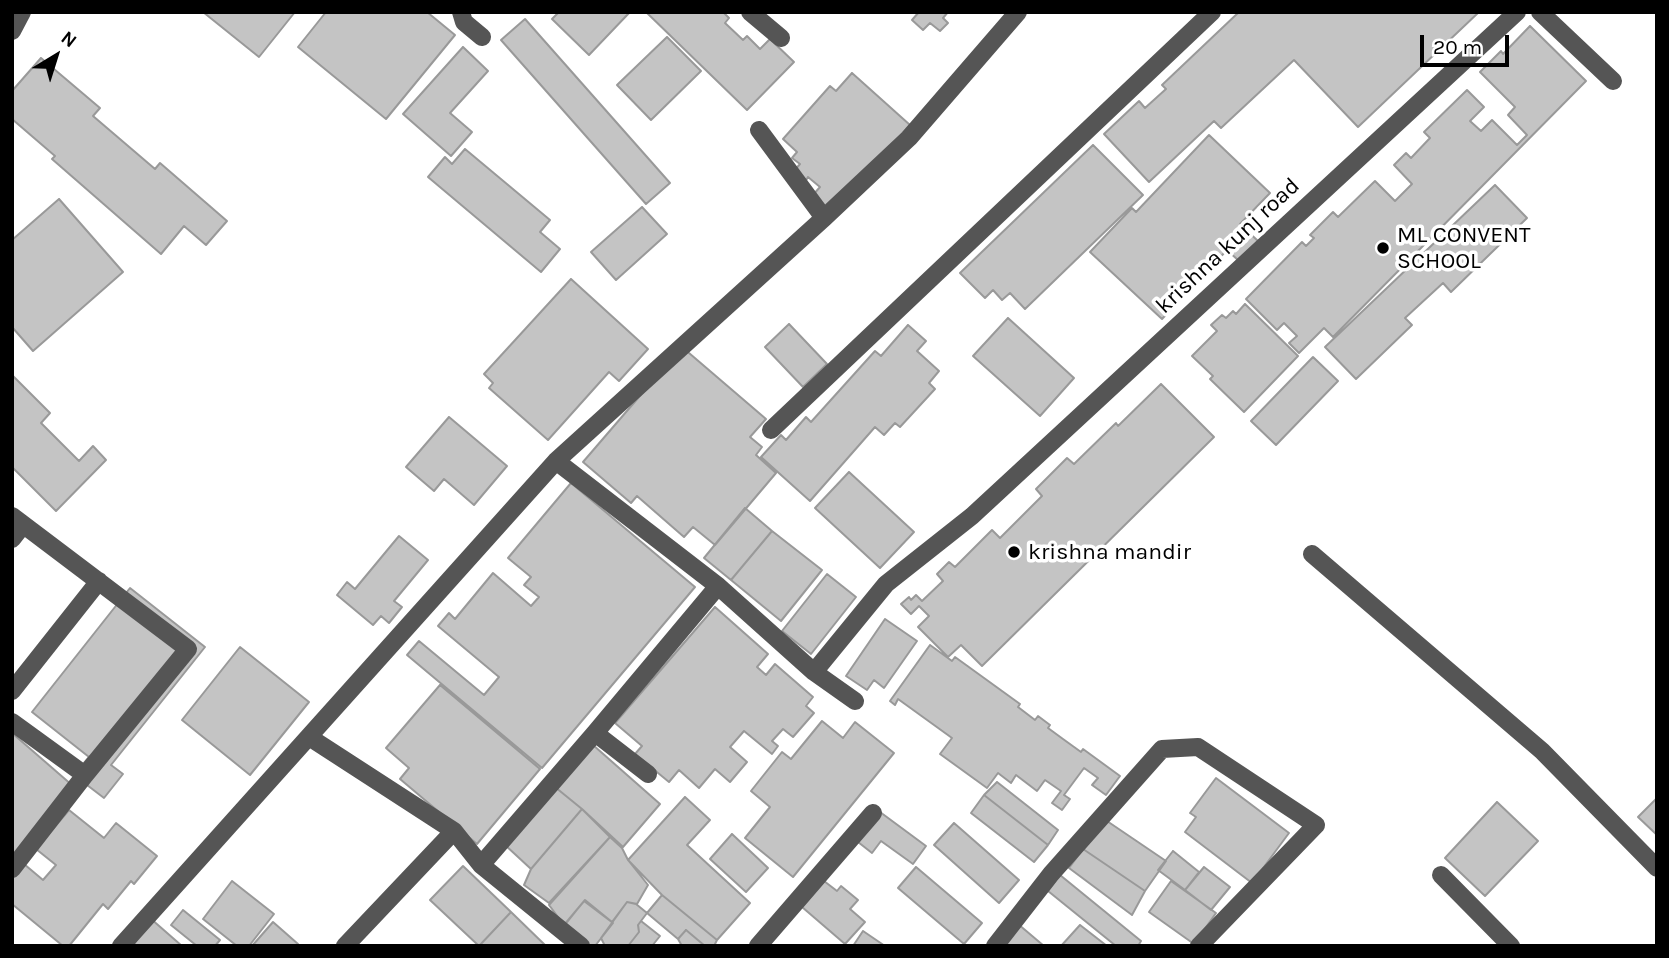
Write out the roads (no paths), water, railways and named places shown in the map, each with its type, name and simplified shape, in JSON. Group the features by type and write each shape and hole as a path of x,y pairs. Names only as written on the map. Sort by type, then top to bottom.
{"street":[{"path":"461,12 464,22 482,37"},
{"path":"750,12 781,38"},
{"path":"121,946 556,461 909,138 1018,12"},
{"path":"771,430 1212,12"},
{"name":"krishna kunj road","path":"814,672 886,584 972,516 1517,12"},
{"path":"1540,12 1613,81"},
{"path":"759,130 824,218"},
{"path":"556,461 718,586 814,672 855,701"},
{"path":"12,869 188,649 99,582 16,527"},
{"path":"1312,554 1542,751 1657,868"},
{"path":"12,691 99,582"},
{"path":"481,865 718,586"},
{"path":"12,722 85,775"},
{"path":"595,733 648,774"},
{"path":"309,737 454,831 481,865 582,946"},
{"path":"995,946 1051,874 1162,749 1198,747 1316,825 1199,946"},
{"path":"758,946 873,813"},
{"path":"345,946 454,831"},
{"path":"1440,875 1511,946"}],"place":[{"name":"ML CONVENT SCHOOL","path":"1383,248"},
{"name":"krishna mandir","path":"1014,552"}]}
